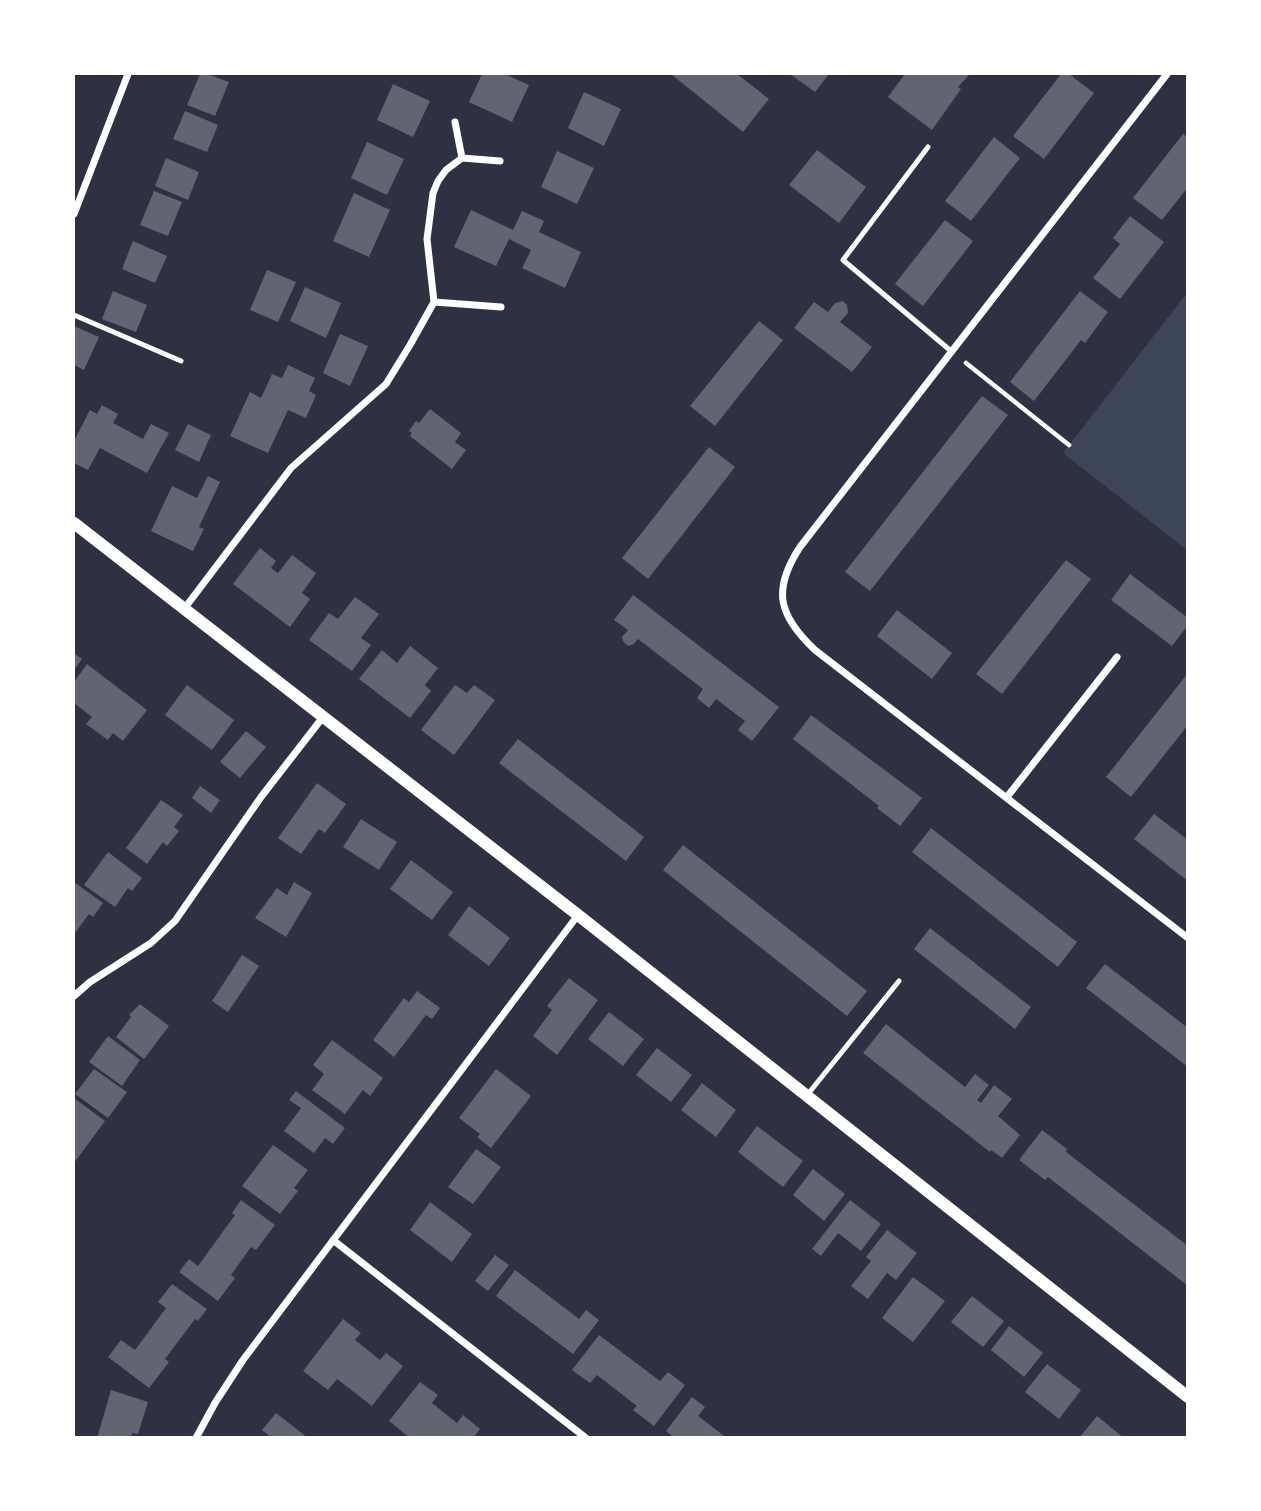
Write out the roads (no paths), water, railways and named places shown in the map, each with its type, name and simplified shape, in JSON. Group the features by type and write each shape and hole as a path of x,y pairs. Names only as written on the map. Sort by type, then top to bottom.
{"street":[{"path":"74,214 128,74"},
{"path":"1167,74 800,547 783,580 782,595 791,622 801,637 815,650 1188,938"},
{"path":"455,121 462,158"},
{"path":"184,608 290,468 386,384 434,302 428,239 433,193 446,170 462,158 500,161"},
{"path":"434,302 501,307"},
{"path":"74,523 578,915 1188,1397"},
{"path":"1007,797 1117,657"},
{"path":"74,996 90,982 151,943 175,921 261,797 323,717"},
{"path":"197,1437 243,1360 578,915"},
{"path":"333,1240 586,1437"}],"lane":[{"path":"928,147 843,260 951,351"},
{"path":"74,315 181,361"},
{"path":"806,1097 899,981"}]}
